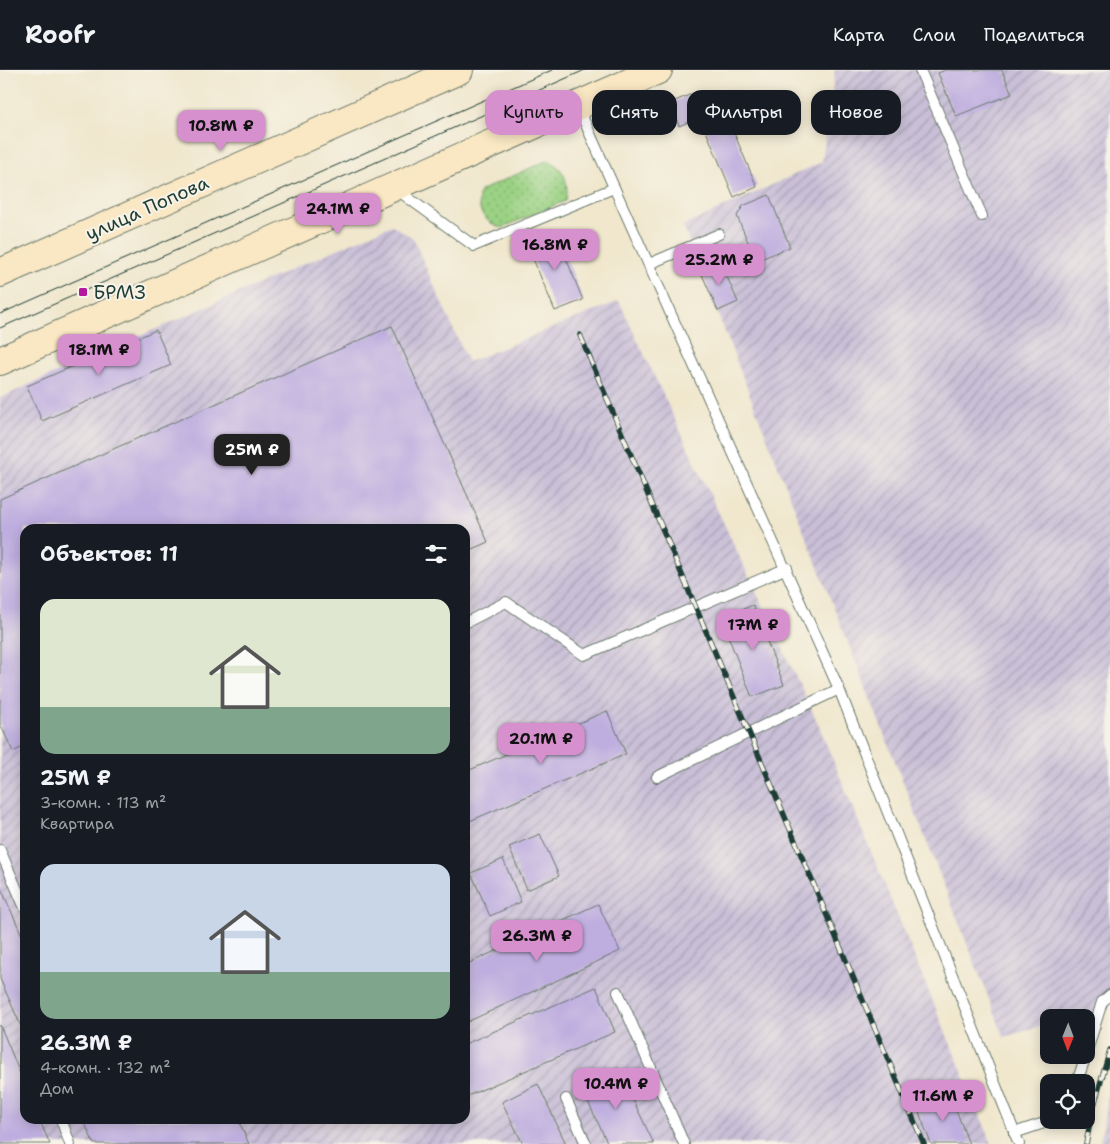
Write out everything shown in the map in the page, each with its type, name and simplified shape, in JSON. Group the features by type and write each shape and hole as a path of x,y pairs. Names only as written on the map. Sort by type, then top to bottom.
{"main road":[{"name":"улица Попова","path":"0,272 459,70"},
{"path":"582,104 658,70"},
{"path":"0,361 512,135"}],"lane":[{"path":"920,70 982,216"},
{"path":"582,115 840,689 1019,1144"},
{"path":"393,187 474,246 614,188"},
{"path":"649,264 719,234"},
{"path":"470,620 506,602 584,656 787,568"},
{"path":"657,777 840,689"},
{"path":"0,850 20,896"},
{"path":"618,992 684,1144"},
{"path":"1095,1025 1102,1002 1110,995"},
{"path":"566,1099 586,1144"},
{"path":"63,1124 70,1144"},
{"path":"1014,1132 1040,1124"}],"shaded area":[{"path":"835,70 1110,70 1110,1007 1095,1011 1095,1009 1040,1009 1040,1027 1004,1037 683,226 822,162 826,135 901,135 901,90 832,90"},
{"path":"392,225 413,238 468,362 619,301 816,719 992,1144 0,1144 0,398"},
{"path":"1110,1081 1110,1144 1100,1144"}],"green space":[{"path":"548,160 559,167 565,177 567,189 565,201 501,228 490,222 482,214 479,204 480,191"}],"building":[{"path":"945,70 1002,70 1012,94 956,116 938,73"},
{"path":"687,96 687,123 679,126 677,121 677,100"},
{"path":"708,135 735,135 757,187 734,197"},
{"path":"769,195 790,247 756,261 737,216 743,206"},
{"path":"555,231 583,300 555,311 526,242"},
{"path":"720,261 738,302 718,311 700,270"},
{"path":"392,326 488,542 470,550 470,524 20,524 20,748 13,752 0,723 0,499"},
{"path":"156,330 171,365 42,421 27,386"},
{"path":"753,605 784,685 752,697 721,618"},
{"path":"607,711 626,754 470,821 470,770"},
{"path":"540,834 559,876 527,890 509,847"},
{"path":"503,859 521,902 490,916 471,873"},
{"path":"0,886 20,931 20,1024 0,979"},
{"path":"598,904 620,951 470,1021 470,963"},
{"path":"596,987 615,1032 470,1095 470,1042"},
{"path":"0,1025 20,1073 20,1124 41,1124 50,1144 0,1144"},
{"path":"618,1068 654,1144 608,1144 580,1085"},
{"path":"538,1084 566,1144 523,1144 502,1102"},
{"path":"950,1094 969,1144 931,1144 917,1107"},
{"path":"85,1124 240,1124 249,1144 94,1144"}],"tram line":[{"path":"0,314 552,70"},
{"path":"0,328 585,70"}],"railway":[{"path":"580,335 924,1144"},
{"path":"1086,1144 1092,1112 1110,1050"}],"place":[{"name":"БРМЗ","path":"83,292"}]}
